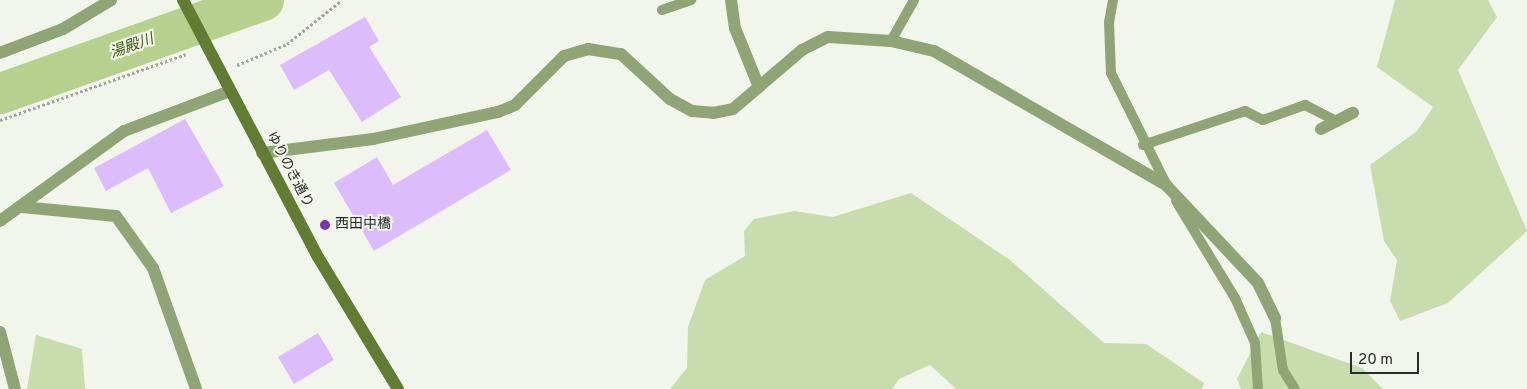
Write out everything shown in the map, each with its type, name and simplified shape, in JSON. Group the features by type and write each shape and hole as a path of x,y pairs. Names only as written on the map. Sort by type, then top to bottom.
{"street":[{"path":"0,53 63,29 110,0"},
{"name":"ゆりのき通り","path":"183,0 262,153 398,389"},
{"path":"731,0 735,28 759,87"},
{"path":"262,153 373,139 498,112 515,105 564,56 588,49 621,54 670,99 692,111 733,109 802,50 828,37 891,41 934,51 1166,185 1258,283 1275,318"},
{"path":"0,222 124,131 230,91"},
{"path":"1322,129 1353,113"},
{"path":"22,207 116,216 153,268 196,389"},
{"path":"0,332 15,389"},
{"path":"0,378 11,370"}],"lane":[{"path":"662,10 691,0"},
{"path":"891,41 914,0"},
{"path":"1113,0 1109,22 1111,73 1143,145 1235,298 1255,343 1258,389"},
{"path":"1143,145 1245,111 1263,120 1305,105 1337,122"},
{"path":"1275,318 1283,370 1294,389"}],"path":[{"path":"220,72 287,44 342,0"},
{"path":"0,120 186,54"}],"green space":[{"path":"1395,0 1488,0 1497,17 1458,70 1527,231 1448,303 1400,321 1390,301 1397,260 1384,241 1370,165 1417,131 1433,107 1377,67"},
{"path":"911,193 1010,260 1104,343 1146,344 1204,383 1202,389 956,389 930,365 899,379 892,389 670,389 687,368 688,327 705,280 745,256 744,231 754,219 794,211 833,217"},
{"path":"1261,332 1362,368 1383,389 1241,389 1237,379"},
{"path":"36,335 82,349 85,389 27,389"}],"building":[{"path":"365,17 379,41 369,47 401,97 362,122 329,70 294,90 280,65"},
{"path":"185,119 224,186 171,213 148,168 106,191 94,168"},
{"path":"487,130 511,170 374,251 334,183 377,157 393,185"},
{"path":"318,333 334,360 294,384 278,357"}],"waterway":[{"name":"湯殿川","path":"0,93 263,0"}],"place":[{"name":"西田中橋","path":"325,225"}]}
